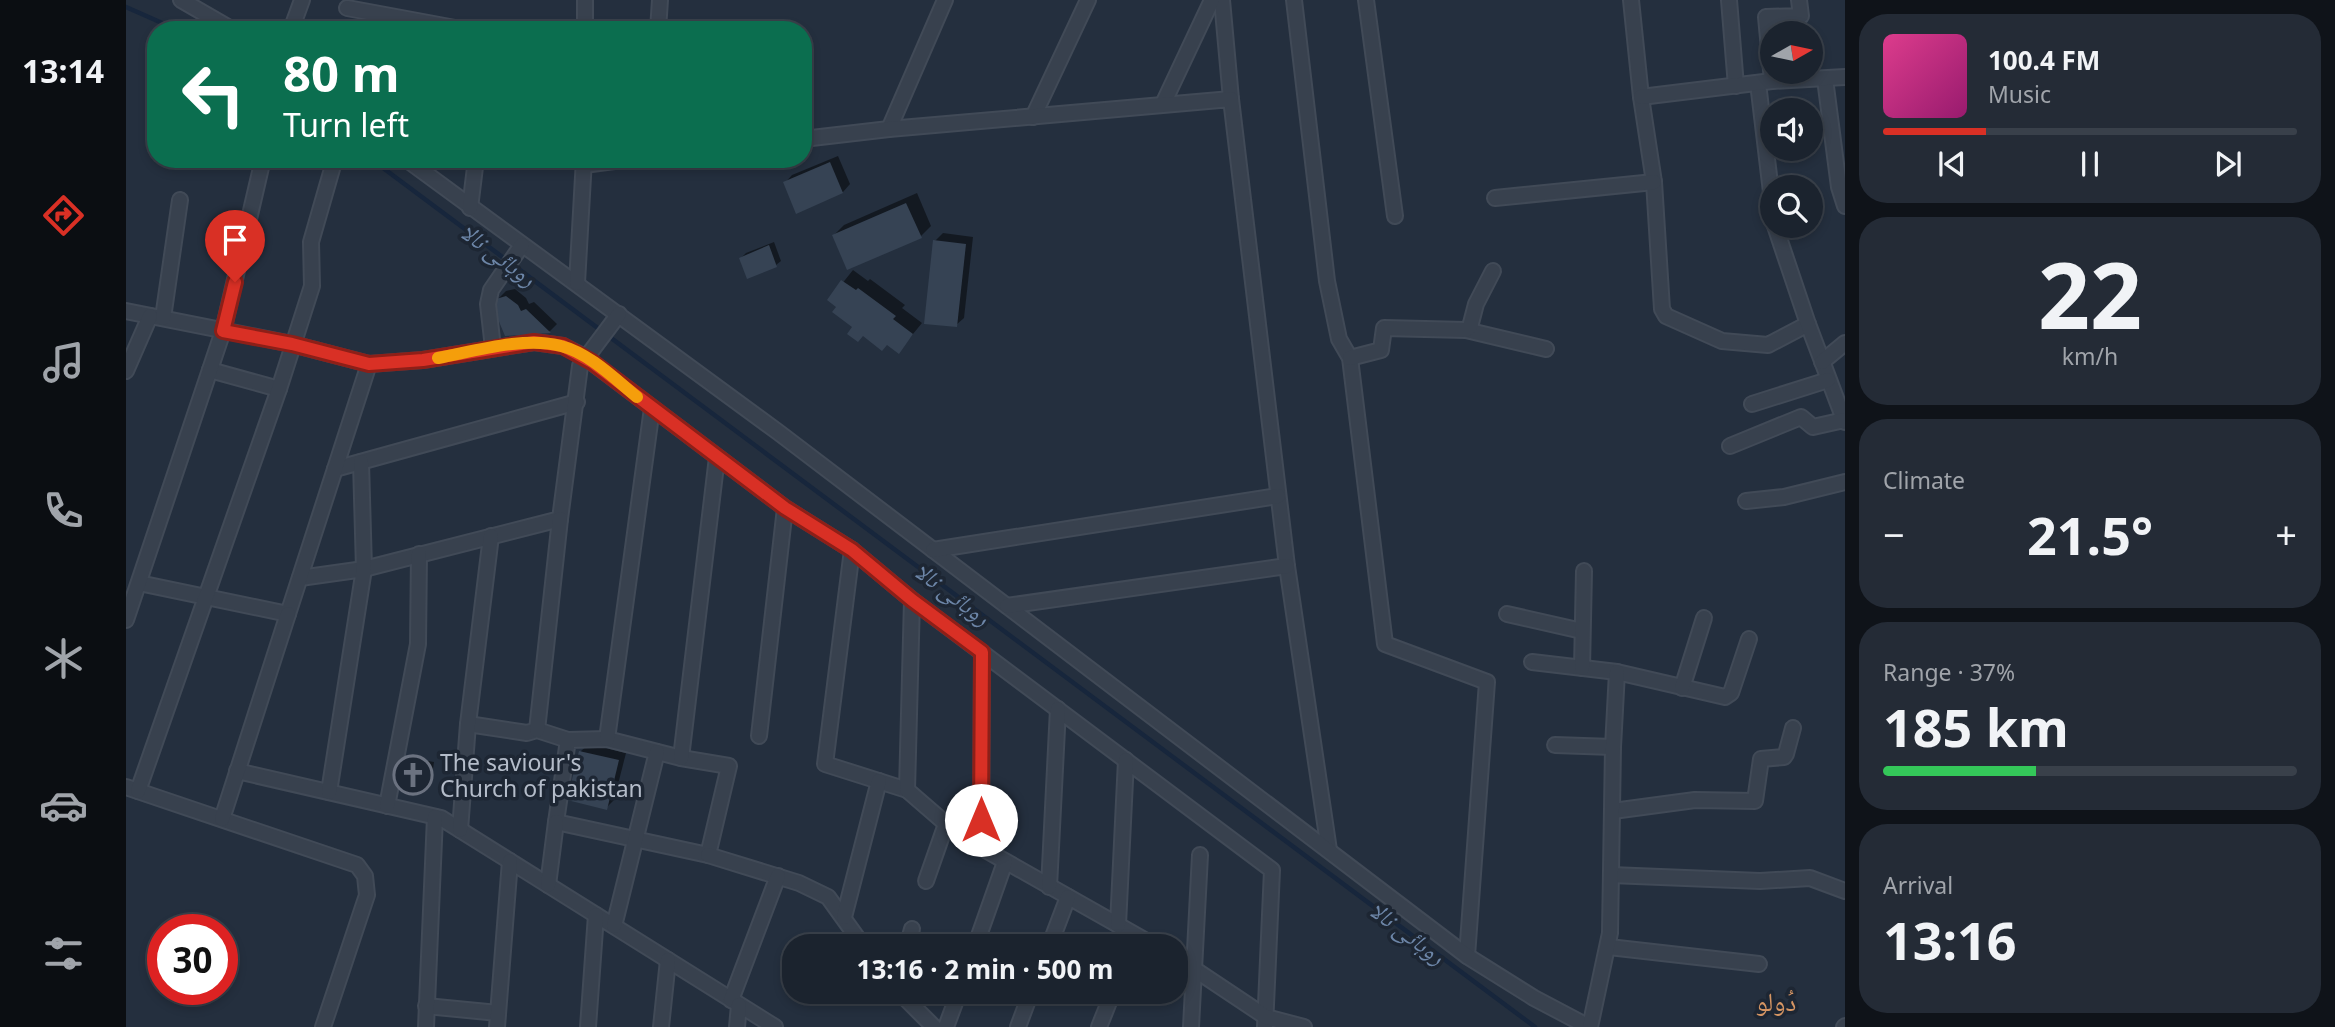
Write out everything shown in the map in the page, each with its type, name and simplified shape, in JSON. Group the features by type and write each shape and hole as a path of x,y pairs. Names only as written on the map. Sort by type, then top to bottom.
{"street":[{"path":"181,0 217,21"},
{"path":"294,21 302,0"},
{"path":"585,0 585,21"},
{"path":"659,21 660,0"},
{"path":"889,129 945,0"},
{"path":"1033,117 1088,0"},
{"path":"1164,104 1212,0"},
{"path":"1222,0 1231,99 1278,496 1329,850"},
{"path":"1294,0 1327,281 1339,339 1350,358 1385,644 1488,682 1467,956"},
{"path":"1366,0 1395,216"},
{"path":"1631,0 1641,97 1654,182 1662,309 1665,316 1722,341 1768,345 1808,324"},
{"path":"1729,0 1736,86"},
{"path":"1766,21 1766,17 1801,16 1798,0"},
{"path":"347,8 417,21"},
{"path":"1845,77 1825,79 1839,187 1845,206"},
{"path":"1641,97 1760,83"},
{"path":"1765,84 1771,175"},
{"path":"812,138 1231,99"},
{"path":"126,620 223,331 261,168"},
{"path":"418,168 520,249 577,283 617,316 933,550 1467,956 1523,992 1590,1027 1609,947 1617,672"},
{"path":"470,208 475,168"},
{"path":"577,283 584,168"},
{"path":"323,1027 367,895 365,876 357,865 132,789 208,597 279,389 312,286 311,242 332,169"},
{"path":"1495,198 1654,182"},
{"path":"126,372 157,317 180,200"},
{"path":"1730,446 1801,417 1813,427 1845,421 1779,238"},
{"path":"493,348 488,304 491,290 520,249"},
{"path":"1466,330 1470,327 1476,304 1493,271"},
{"path":"126,311 292,344 369,364 423,360 534,342 563,346 586,355 785,508 852,550 912,600 1272,870 1265,1022"},
{"path":"537,730 580,366 617,316"},
{"path":"1350,358 1381,350 1384,328 1466,330 1546,349"},
{"path":"1822,362 1845,344"},
{"path":"222,819 369,364"},
{"path":"210,370 279,389"},
{"path":"1752,404 1828,380"},
{"path":"335,469 577,402"},
{"path":"607,738 652,408"},
{"path":"681,758 717,457"},
{"path":"329,792 364,569 361,462"},
{"path":"1746,501 1784,498 1845,482"},
{"path":"933,550 1278,496"},
{"path":"760,736 785,508"},
{"path":"300,578 364,569 560,519"},
{"path":"460,830 468,724 491,536"},
{"path":"852,550 825,765 907,790 959,835 1118,925 1126,934"},
{"path":"387,806 418,644 419,554"},
{"path":"1007,606 1287,566"},
{"path":"1582,668 1584,571"},
{"path":"139,583 288,614"},
{"path":"907,790 912,600"},
{"path":"1507,614 1582,631"},
{"path":"1682,688 1704,618"},
{"path":"1532,662 1617,672 1720,697 1731,693 1749,639"},
{"path":"981,848 982,652"},
{"path":"1049,887 1058,709"},
{"path":"468,724 527,733 537,730 568,740 607,738 681,758 729,766 708,855"},
{"path":"1613,811 1695,800 1755,801 1761,759 1784,757 1793,728"},
{"path":"548,885 568,740"},
{"path":"1555,745 1614,747"},
{"path":"614,926 657,752"},
{"path":"1118,925 1126,760"},
{"path":"237,771 435,817 775,1027"},
{"path":"844,917 879,781"},
{"path":"426,1027 435,817"},
{"path":"556,822 708,855 778,876 828,897 855,934"},
{"path":"926,881 946,824"},
{"path":"1191,1027 1200,855"},
{"path":"426,1006 498,1020 510,861"},
{"path":"980,934 1006,862"},
{"path":"1611,875 1760,881 1810,878 1845,891"},
{"path":"737,1027 735,1002 778,876"},
{"path":"1054,934 1068,897"},
{"path":"588,1027 596,915"},
{"path":"911,934 912,929"},
{"path":"1609,947 1759,964"},
{"path":"662,1027 668,960"},
{"path":"1188,964 1265,1022 1304,1027"},
{"path":"910,1004 929,1026"},
{"path":"946,1027 955,1004"},
{"path":"1018,1027 1027,1004"},
{"path":"1099,1027 1108,1004"}],"building":[{"path":"830,162 843,193 796,214 783,182"},
{"path":"906,203 922,238 847,270 832,235"},
{"path":"933,240 966,244 957,327 924,324"},
{"path":"769,245 777,267 747,279 739,258"},
{"path":"841,280 856,290 858,288 896,316 893,319 913,334 899,354 887,345 882,351 863,336 858,342 847,334 852,327 832,312 836,307 827,300"},
{"path":"506,296 518,305 521,311 526,309 551,333 505,336 495,312 496,299"},
{"path":"579,751 619,760 607,810 567,800"},
{"name":"The saviour's Church of pakistan","path":"400,761 430,766 427,789 396,784"}],"waterway":[{"name":"روہائی نالا","path":"126,7 158,21"},
{"name":"روہائی نالا","path":"383,168 1535,1027"}],"slow traffic":[{"path":"438,358 534,342 563,346 585,357 637,397"}],"place":[{"name":"The saviour's Church of pakistan","path":"413,775"}],"district":[{"name":"دُولو","path":"1776,1001"}],"route":[{"path":"235,282 223,331 292,344 369,364 423,360 534,342 563,346 592,362 785,508 852,550 912,600 982,652 981,820"}]}
